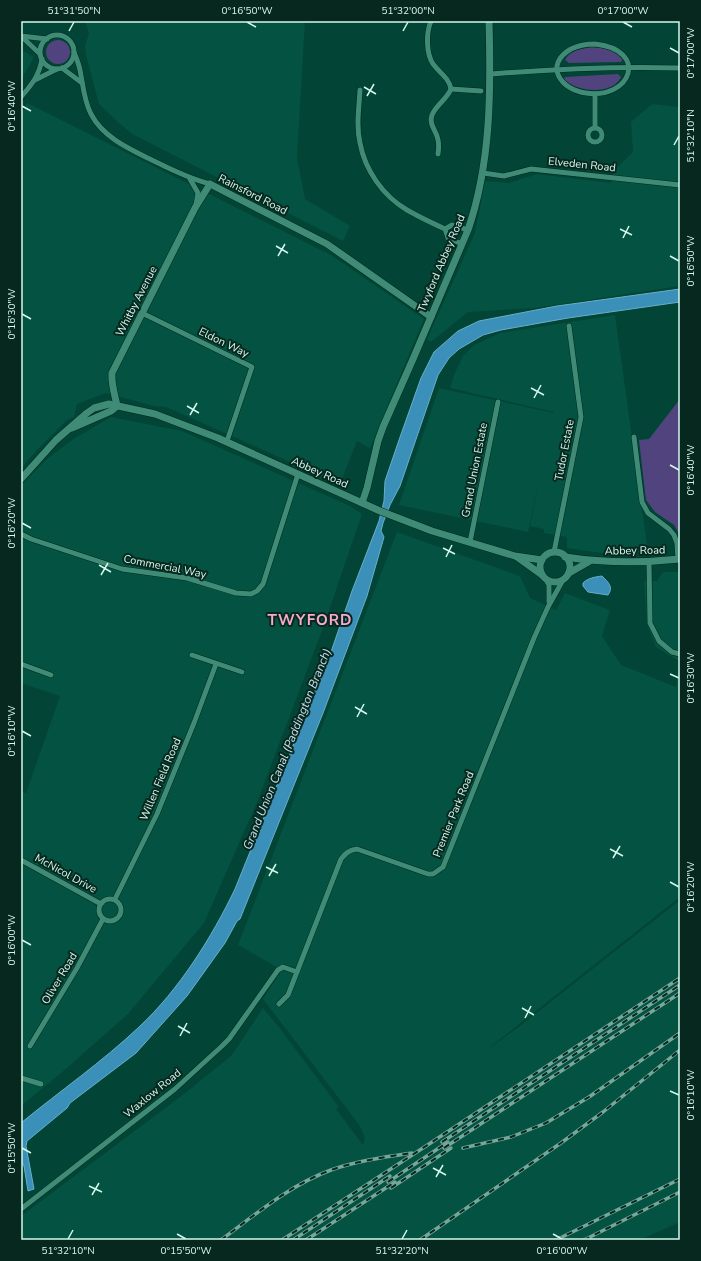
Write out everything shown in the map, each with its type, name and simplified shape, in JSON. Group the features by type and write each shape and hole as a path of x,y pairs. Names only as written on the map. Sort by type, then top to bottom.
{"street":[{"path":"431,21 429,29 428,54 433,63 447,78 451,90 432,115 431,124 439,144 438,154"},
{"name":"Twyford Abbey Road","path":"362,503 383,427 468,230 474,211 483,173 491,93 489,21"},
{"path":"21,36 47,38 59,35 66,37 73,46 73,59 69,65 34,81"},
{"path":"21,36 41,57 47,66 60,69 82,83"},
{"path":"21,97 34,81 40,70 43,44 47,38"},
{"path":"595,44 609,46 621,52 630,67 627,77 620,86 613,90 595,94 581,92 569,87 559,78 557,69 558,62 561,57 572,48 581,45 595,44"},
{"name":"Rainsford Road","path":"74,52 80,69 90,113 100,127 116,140 190,179 210,184 327,244 431,317"},
{"path":"491,74 557,69 630,67 680,68"},
{"path":"360,90 358,124 360,144 366,163 376,182 390,197 406,209 445,229 448,238 462,244"},
{"path":"451,90 481,91"},
{"path":"594,128 595,94"},
{"name":"Elveden Road","path":"483,173 504,176 531,169 680,185"},
{"name":"Whitby Avenue","path":"190,179 198,194 195,208"},
{"name":"Whitby Avenue","path":"117,406 115,391 111,380 112,373 195,208 210,184"},
{"path":"445,229 452,225 468,230"},
{"name":"Eldon Way","path":"142,313 252,367 227,441"},
{"name":"Tudor Estate","path":"554,552 581,417 569,326"},
{"name":"Grand Union Estate","path":"470,542 498,402"},
{"name":"Abbey Road","path":"21,479 45,452 87,413 94,408 109,404 155,414 227,441 390,516 432,531 515,556 542,560"},
{"path":"634,437 642,502 648,513 669,529 674,535 677,543 679,559"},
{"name":"Commercial Way","path":"21,534 122,569 187,578 236,593 251,594 257,591 263,584 298,474"},
{"path":"554,552 566,557 569,563 569,573 563,580 554,582 544,577 540,566 542,560 554,552"},
{"name":"Abbey Road","path":"515,556 544,577"},
{"name":"Abbey Road","path":"566,557 590,561 649,562 679,559"},
{"name":"Abbey Road","path":"569,573 590,561"},
{"path":"649,562 650,623 659,641 672,652 680,654"},
{"name":"Premier Park Road","path":"544,577 549,589 548,607"},
{"name":"Premier Park Road","path":"279,1004 288,995 341,859 345,853 357,849 428,874 433,874 443,868 527,654 548,607 563,580"},
{"path":"192,656 242,672"},
{"path":"21,664 51,674"},
{"name":"Willen Field Road","path":"115,899 157,814 216,664"},
{"name":"McNicol Drive","path":"21,860 100,904"},
{"path":"105,899 115,899 118,901 121,908 120,915 114,920 110,921 103,919 99,910 100,904 105,899"},
{"name":"Oliver Road","path":"30,1046 77,968 103,919"},
{"name":"Waxlow Road","path":"21,1209 175,1089 222,1046 278,970 283,967 297,972"},
{"path":"21,1078 41,1084"}],"shaded area":[{"path":"85,21 305,21 297,158 305,199 350,226 343,241 132,134 119,123 99,104 86,55 85,45 89,34"},
{"path":"58,40 66,44 70,52 66,60 58,64 50,60 46,52 50,44"},
{"path":"592,47 612,52 619,56 622,61 569,63 565,60 573,52"},
{"path":"21,50 34,57 21,80"},
{"path":"618,74 621,77 610,87 594,90 577,87 564,79 565,77"},
{"path":"27,103 331,255 424,319 370,448 357,441 340,484 166,407 154,406 106,393 77,404 74,417 67,420 21,468 21,115"},
{"path":"652,104 680,107 680,286 535,308 468,312 431,342 427,339 475,233 485,181 509,183 537,174 611,183 613,172 633,152 631,122"},
{"path":"615,315 648,552 609,554 567,548 567,537 544,533 544,529 530,526 540,476 528,532 399,505 439,388 554,413 450,388 463,356 474,345 500,333"},
{"path":"680,399 680,535 674,525 655,512 646,500 639,440 649,439"},
{"path":"111,417 182,431 350,506 362,514 323,628 258,800 204,923 128,1014 21,1106 21,792 26,793 60,696 21,683 21,485 47,459 75,438"},
{"path":"397,532 520,576 530,598 556,610 565,593 610,610 602,636 621,665 676,687 679,661 656,647 647,625 644,581 657,581 663,572 680,572 680,897 484,1052 455,1073 520,1026 680,900 680,1222 640,1240 21,1240 21,1216 184,1094 232,1055 263,1008 339,1107 336,1109 363,1145 365,1139 360,1126 263,999 282,970 238,945"}],"water":[{"path":"680,289 680,302 568,318 501,330 483,335 459,349 449,358 438,375 400,486 383,523 381,531 384,537 367,596 323,713 240,919 237,921 225,943 187,996 136,1053 70,1103 67,1108 27,1141 26,1146 34,1189 28,1191 24,1166 21,1161 21,1123 110,1052 139,1027 168,997 205,944 235,889 332,649 352,591 379,521 384,501 385,481 399,440 421,378 434,352 458,331 479,321 557,306"},
{"path":"602,576 610,587 610,592 608,595 588,592 583,586 583,583 587,580"}],"railway":[{"path":"282,1240 680,978"},
{"path":"442,1142 680,985"},
{"path":"444,1148 680,993"},
{"path":"463,1148 511,1137 546,1123 589,1097 680,1033"},
{"path":"420,1240 561,1143 603,1112 680,1050"},
{"path":"388,1182 448,1142"},
{"path":"391,1188 451,1148"},
{"path":"221,1240 260,1210 287,1192 316,1176 351,1164 412,1153"},
{"path":"293,1240 390,1176"},
{"path":"556,1240 680,1179"},
{"path":"306,1240 395,1182"},
{"path":"584,1240 680,1192"}],"district":[{"name":"TWYFORD","path":"310,620"}],"water label":[{"name":"Grand Union Canal (Paddington Branch)","path":"287,749"}]}
